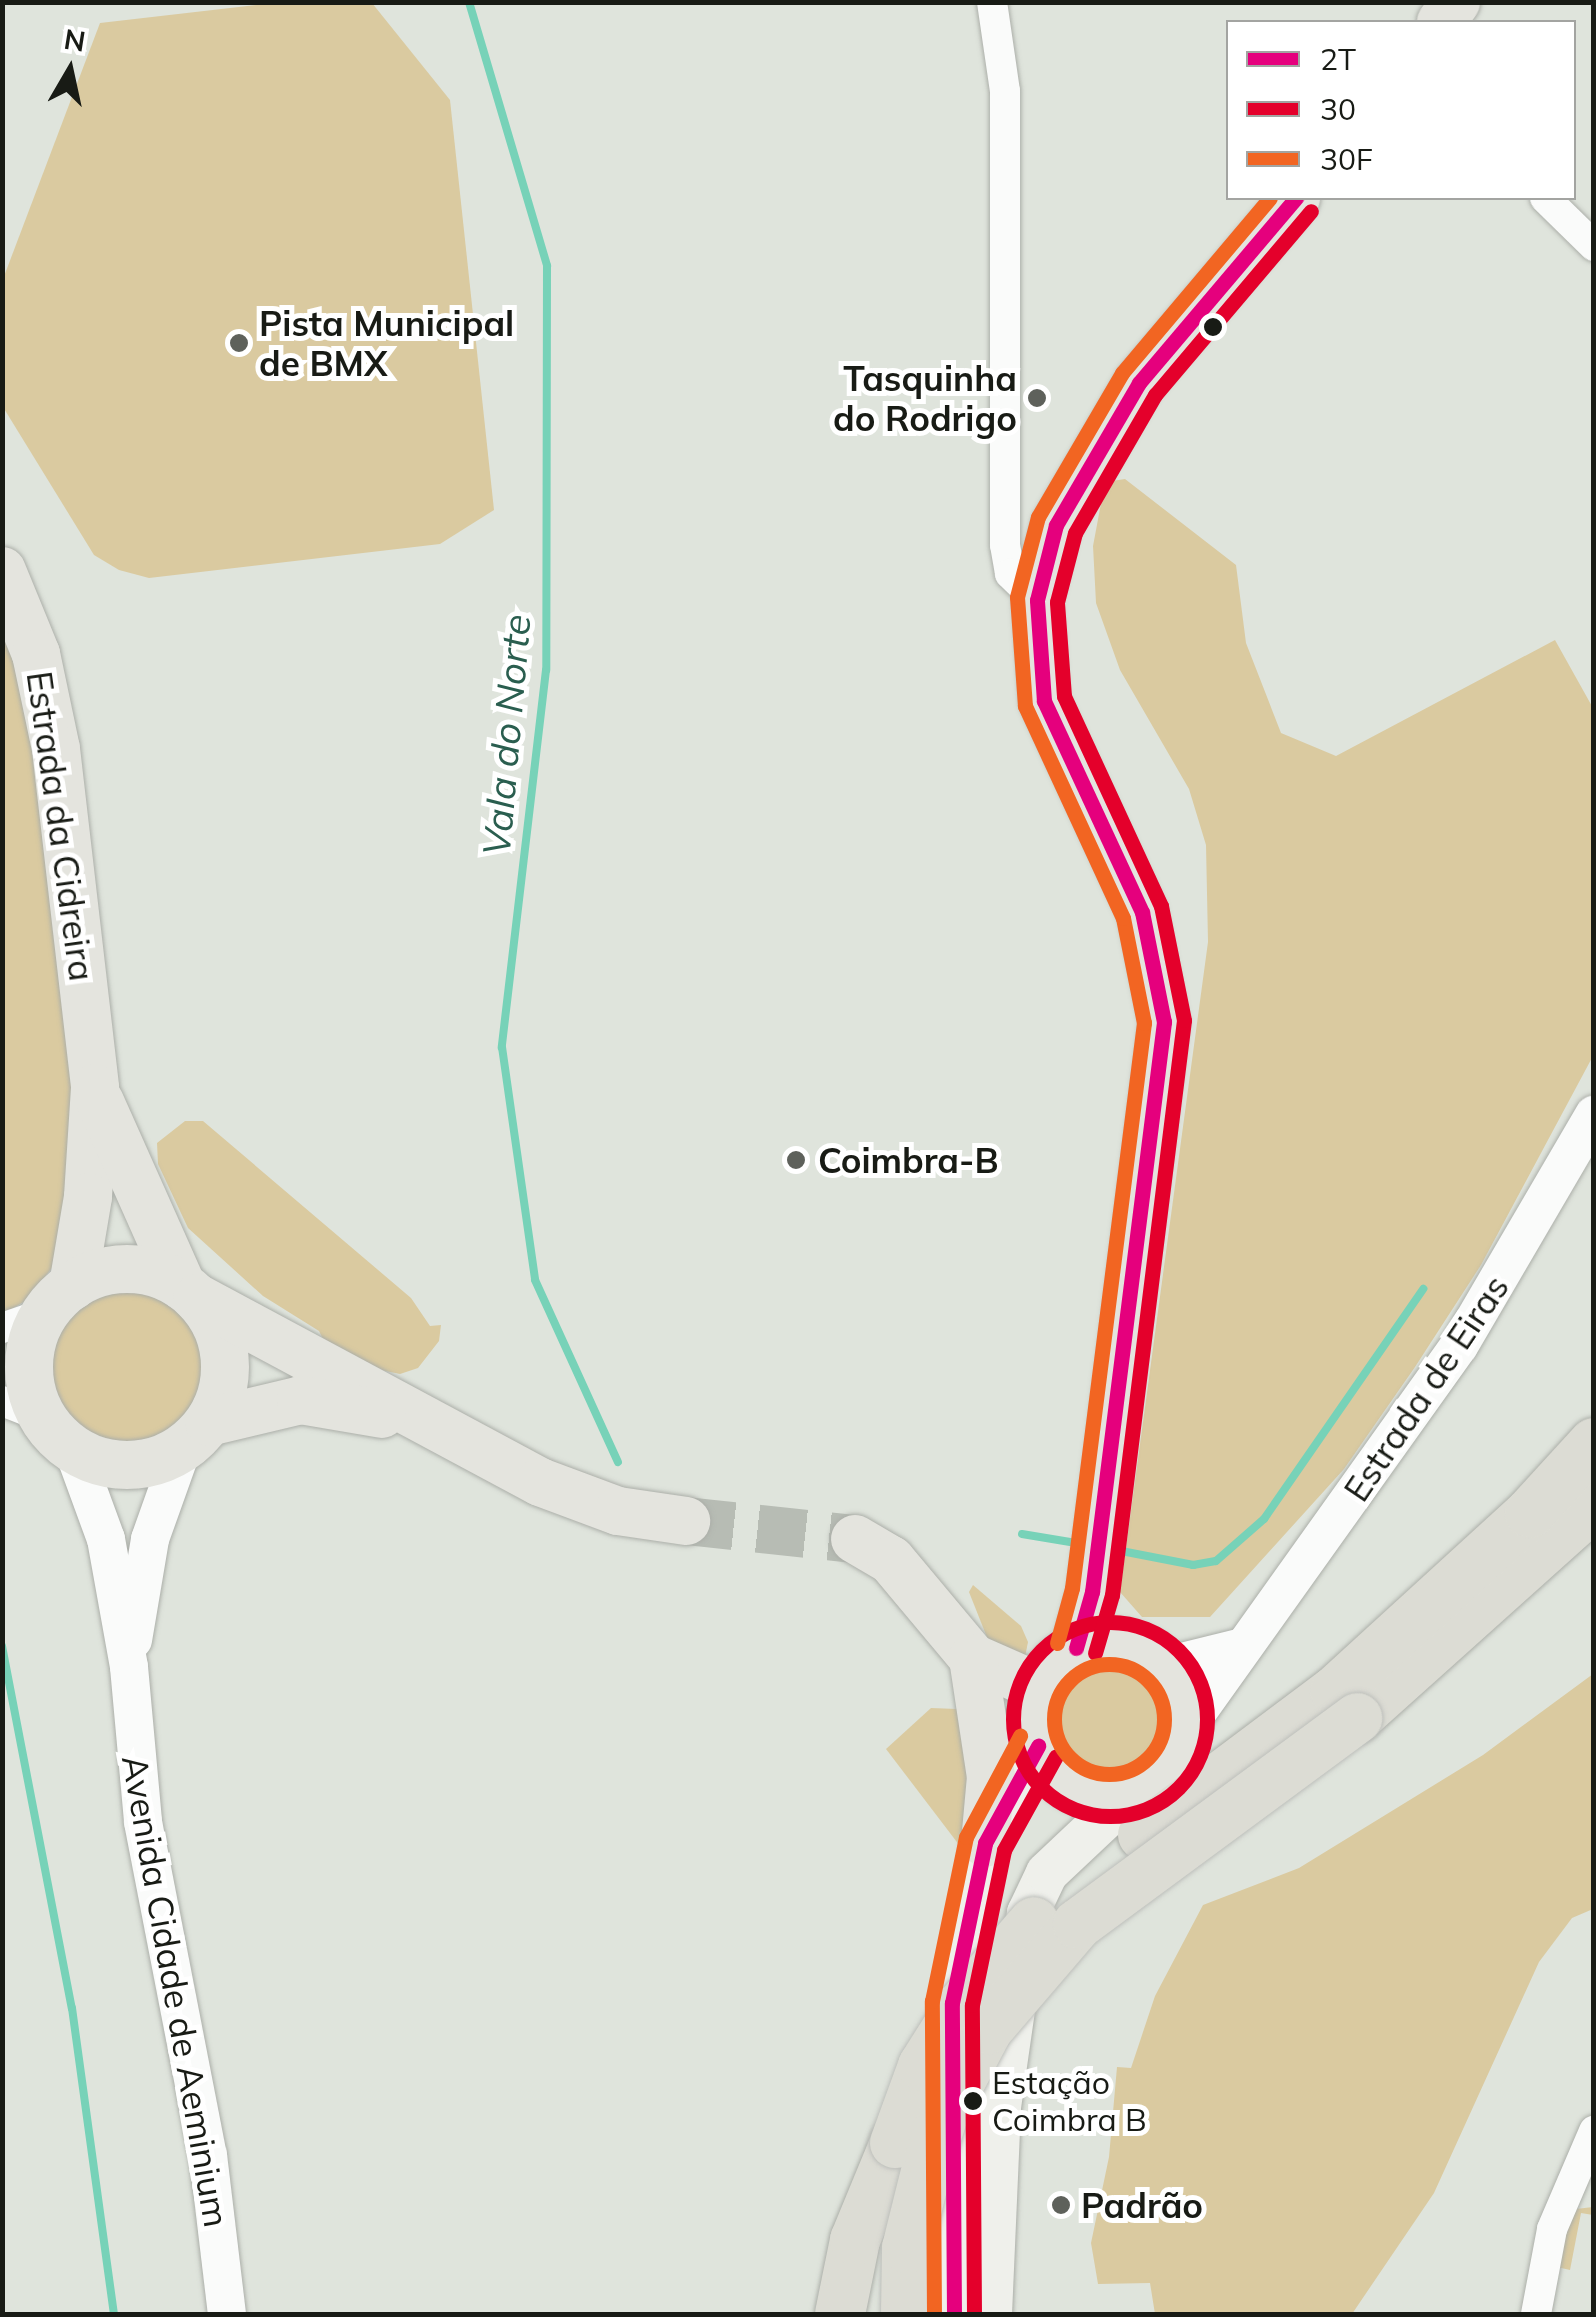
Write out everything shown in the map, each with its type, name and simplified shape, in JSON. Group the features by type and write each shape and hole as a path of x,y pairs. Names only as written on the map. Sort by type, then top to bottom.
{"highway":[{"path":"840,2314 855,2240 924,2066 1006,1950 1055,1902 1346,1704 1594,1443"},
{"path":"906,2314 907,2248 944,2112 988,2030 1078,1924 1594,1505"},
{"path":"874,2314 875,2246 895,2144"}],"main road":[{"path":"1095,1645 1093,1583 1164,1022 1142,912 1044,702 1037,600 1056,525 1139,383 1294,200"},
{"name":"Estrada da Cidreira","path":"2,571 36,654 56,749 95,1088 88,1196 40,1309 29,1365 40,1422"},
{"name":"Estrada da Cidreira","path":"95,1088 190,1292 216,1326 225,1358 225,1380 196,1435"},
{"path":"40,1309 93,1275 139,1270 190,1292 414,1419 587,1501 686,1521"},
{"path":"40,1422 94,1459 140,1464 196,1435 300,1400 414,1419"},
{"path":"855,1539 891,1560 975,1672 1037,1722 1049,1766 1086,1792 1132,1792"},
{"path":"985,1844 1037,1722 1048,1670 1095,1645 1166,1666 1178,1684 1187,1727 1169,1768 1132,1792 1047,1873 1028,1913 1000,2107 991,2296"},
{"path":"954,2314 952,2003 985,1844 991,1777 975,1672"}],"street":[{"path":"992,2 1005,91 1010,574 1037,600"},
{"path":"1547,200 1594,246"},
{"name":"Estrada de Eiras","path":"1187,1727 1238,1648 1460,1346 1594,1114"},
{"name":"Avenida Cidade de Aeminium","path":"40,1422 106,1539 128,1667 144,1822 208,2156 227,2314"},
{"name":"Avenida Cidade de Aeminium","path":"128,1667 150,1539 196,1435"},
{"path":"1166,1666 1238,1648"},
{"path":"1536,2314 1552,2229 1582,2182 1594,2131"},
{"path":"991,2296 1012,2314"}],"shaded area":[{"name":"Pista Municipal de BMX","path":"281,2 372,3 450,100 494,510 440,544 149,578 119,570 94,555 3,407 3,279 100,23"},
{"path":"1125,479 1236,565 1246,643 1281,733 1336,756 1555,640 1593,708 1593,1056 1481,1265 1415,1367 1344,1469 1210,1617 1142,1617 1120,1592 1208,942 1206,845 1189,789 1120,670 1096,603 1093,546 1105,482"},
{"path":"2,611 35,757 69,1007 72,1097 61,1256 27,1300 3,1314"},
{"path":"185,1121 203,1121 411,1298 430,1326 441,1325 439,1341 418,1368 400,1374 371,1368 326,1345 319,1331 263,1296 188,1228 158,1164 157,1143"},
{"path":"131,1284 162,1290 187,1308 205,1333 211,1364 205,1395 187,1420 162,1438 131,1444 100,1438 75,1420 57,1395 51,1364 57,1333 75,1308 100,1290"},
{"path":"973,1585 1021,1626 1028,1642 1024,1662 994,1655 969,1592"},
{"path":"1113,1661 1134,1665 1152,1677 1164,1695 1168,1716 1164,1737 1152,1755 1134,1767 1113,1771 1092,1767 1074,1755 1062,1737 1058,1716 1062,1695 1074,1677 1092,1665"},
{"path":"1593,1674 1593,1909 1572,1918 1539,1962 1434,2193 1352,2314 1155,2314 1150,2283 1098,2284 1091,2243 1109,2157 1117,2067 1131,2068 1155,1996 1203,1905 1299,1868 1483,1755"},
{"path":"931,1708 957,1709 973,1725 966,1854 886,1749"},
{"path":"1593,2207 1593,2215 1581,2213 1570,2270 1557,2267 1565,2226 1576,2209"}],"waterway":[{"name":"Vala do Norte","path":"469,2 547,266 546,670 502,1047 535,1280 618,1462"},
{"path":"1111,1549 1193,1565 1216,1561 1264,1519 1423,1289"},
{"path":"1022,1534 1082,1544"},
{"path":"2,1646 72,2008 114,2314"}],"tunnel":[{"path":"686,1521 855,1539"}],"transit line":[{"name":"30F","path":"1057,1643 1072,1588 1144,1023 1123,918 1025,706 1017,597 1038,517 1122,373 1268,200"},
{"name":"2T","path":"1076,1648 1092,1592 1164,1022 1142,912 1044,701 1037,600 1056,525 1139,383 1294,200"},
{"name":"30","path":"1095,1653 1112,1595 1184,1020 1161,906 1064,696 1057,602 1075,533 1155,395 1311,211"},
{"name":"30","path":"1110,1622 1147,1630 1178,1651 1199,1682 1207,1719 1199,1756 1178,1787 1147,1808 1110,1816 1073,1808 1042,1787 1021,1756 1013,1719 1021,1682 1042,1651 1073,1630 1110,1622"},
{"name":"30F","path":"1109,1664 1130,1668 1148,1680 1160,1698 1164,1719 1160,1740 1148,1758 1130,1770 1109,1774 1088,1770 1070,1758 1058,1740 1054,1719 1058,1698 1070,1680 1088,1668 1109,1664"},
{"name":"30F","path":"934,2314 932,2001 966,1837 1020,1736"},
{"name":"2T","path":"954,2314 952,2003 985,1843 1038,1746"},
{"name":"30","path":"974,2314 972,2005 1004,1850 1056,1756"}],"place":[{"name":"Pista Municipal de BMX","path":"239,343"},
{"name":"Tasquinha do Rodrigo","path":"1037,398"},
{"name":"Coimbra-B","path":"796,1160"},
{"name":"Estação Coimbra B","path":"973,2101"},
{"name":"Padrão","path":"1061,2205"}]}
